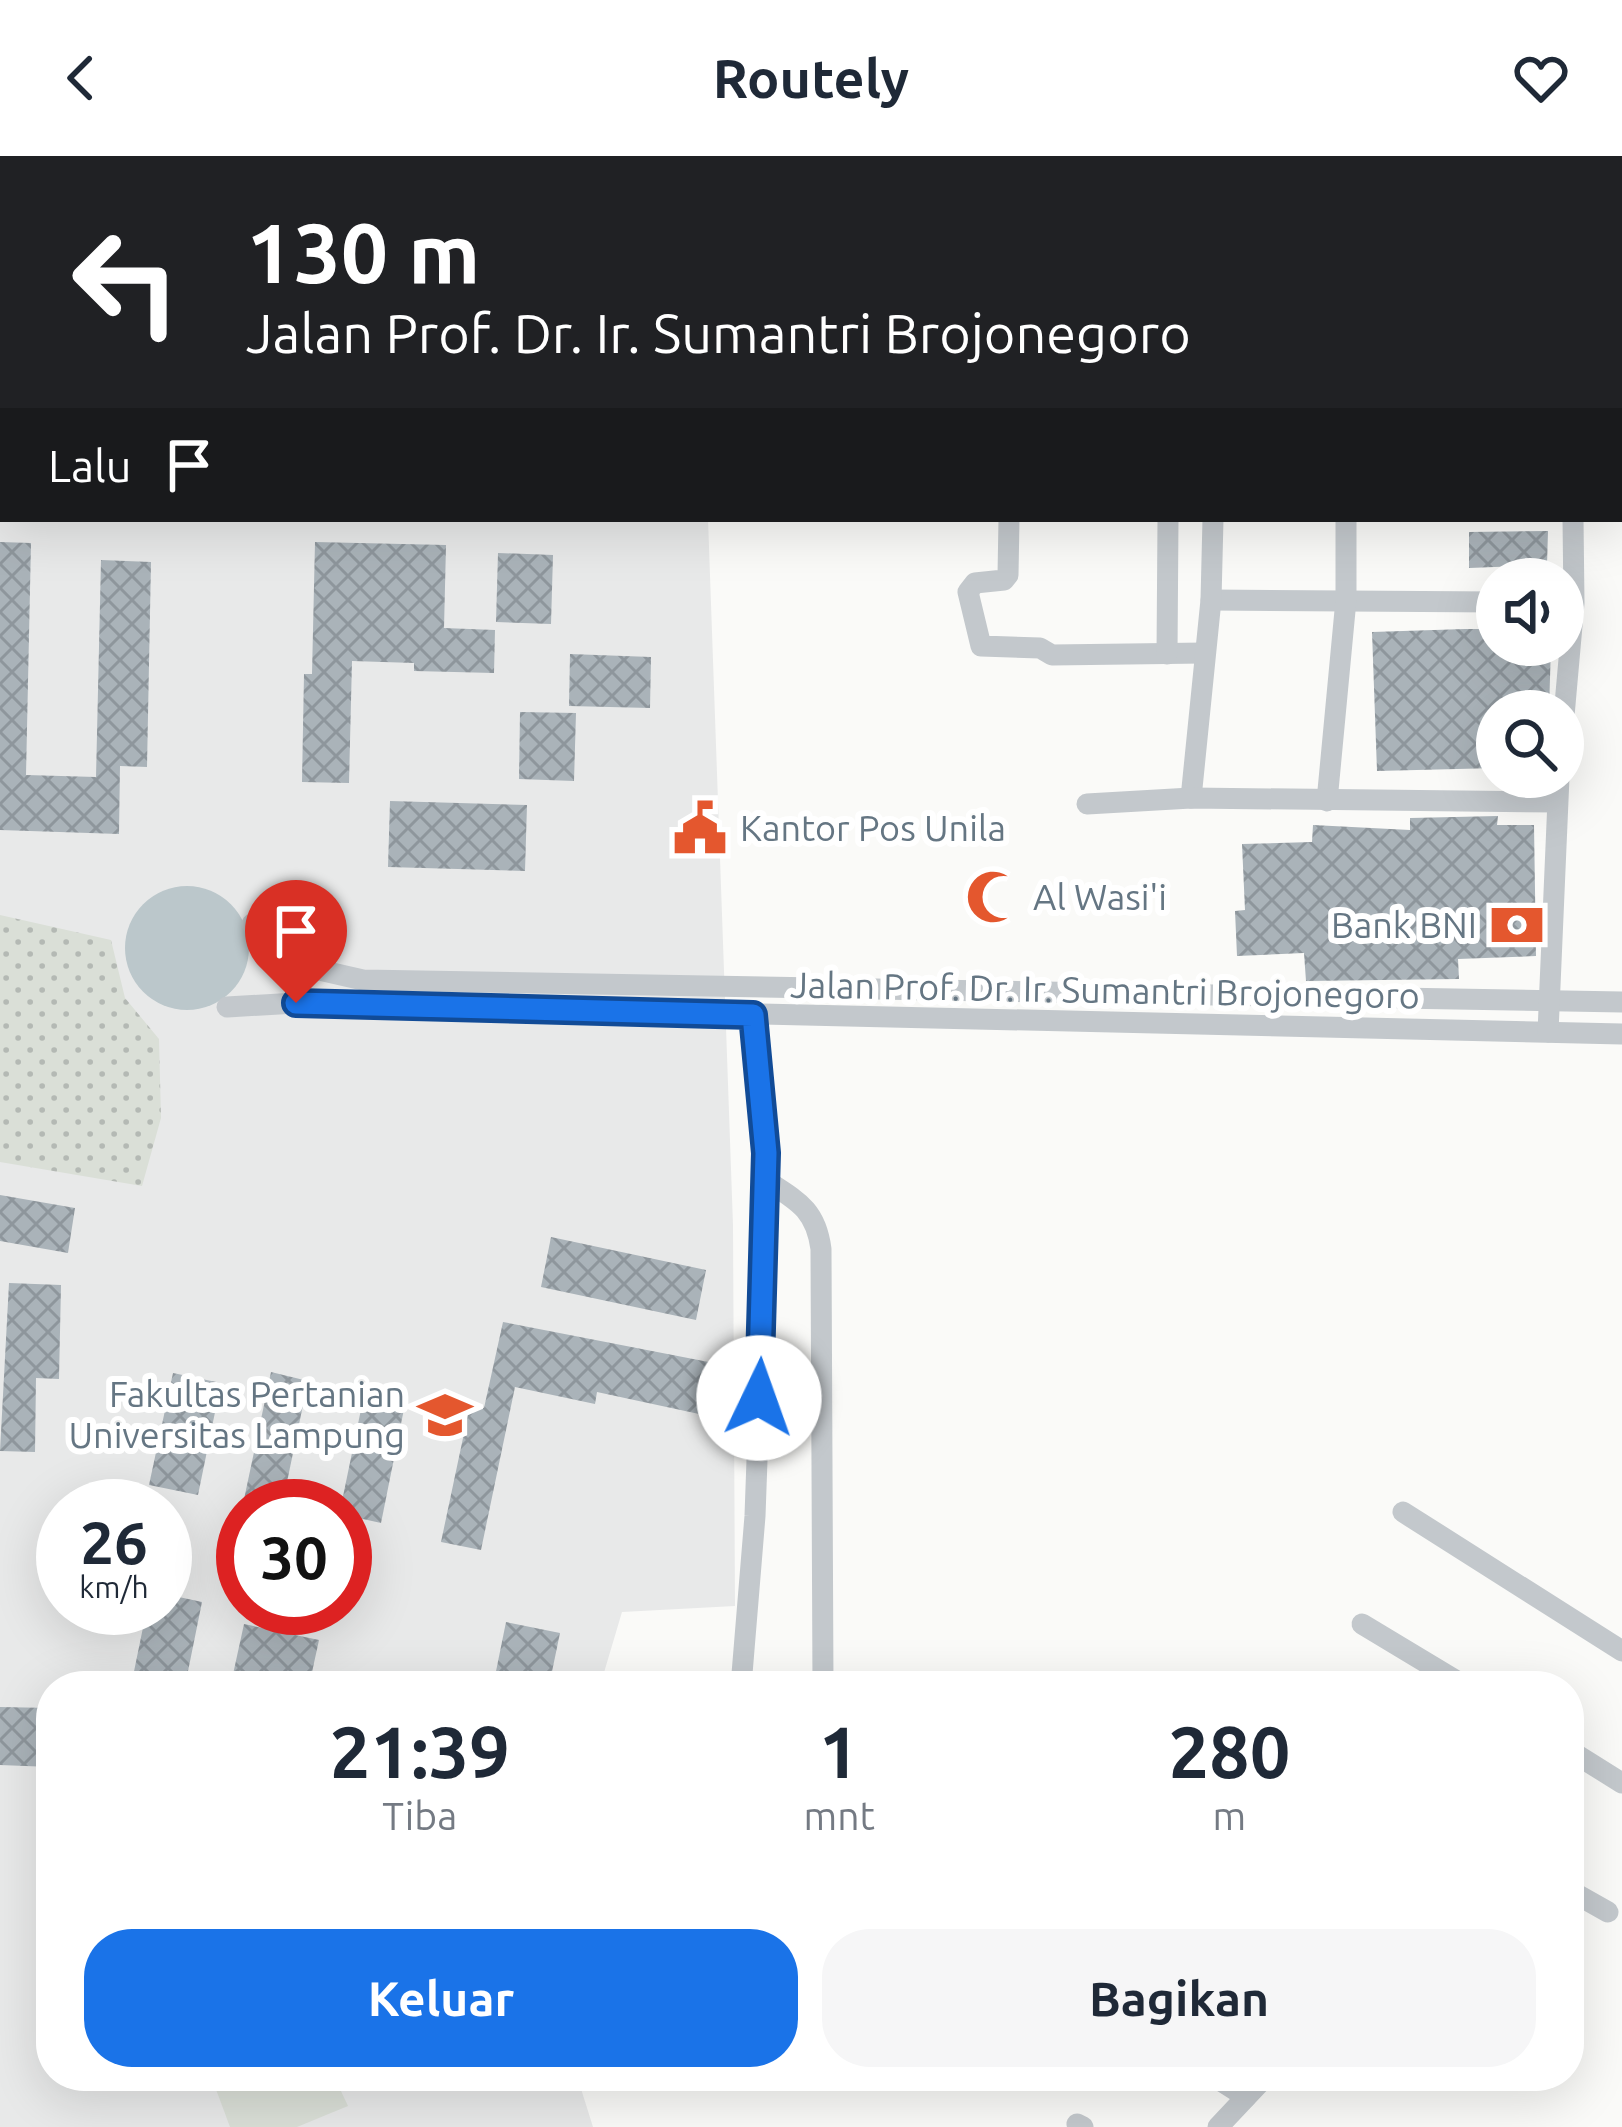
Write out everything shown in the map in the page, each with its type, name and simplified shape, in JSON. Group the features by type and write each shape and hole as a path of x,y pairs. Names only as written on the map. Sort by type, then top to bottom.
{"street":[{"path":"1009,522 1008,574 1004,580 975,584 968,592 981,646 1040,648 1052,655 1204,653"},
{"path":"1167,654 1168,522"},
{"path":"1191,798 1211,600 1213,522"},
{"path":"1327,800 1346,600 1346,522"},
{"path":"1571,558 1573,522"},
{"path":"1211,600 1476,602"},
{"path":"1088,804 1191,798 1557,802"},
{"path":"1549,1032 1557,798"},
{"name":"Jalan Prof. Dr. Ir. Sumantri Brojonegoro","path":"252,924 306,967 363,980 1622,1003"},
{"path":"1080,1022 1081,991"},
{"name":"Jalan Prof. Dr. Ir. Sumantri Brojonegoro","path":"227,1007 296,1003 1622,1034"},
{"path":"742,1671 754,1516 767,1181 753,1015"},
{"path":"767,1181 808,1207 817,1222 823,1671"},
{"path":"1403,1512 1622,1651"},
{"path":"1362,1624 1440,1671"},
{"path":"1584,1757 1619,1774"},
{"path":"1584,1898 1608,1912"},
{"path":"1237,2091 1246,2097"},
{"path":"1218,2127 1252,2091"}],"shaded area":[{"path":"0,522 708,522 733,1225 735,1606 622,1612 604,1671 36,1671 36,2091 582,2091 593,2127 0,2127"},
{"path":"187,886 211,891 231,904 244,924 249,948 244,972 231,992 211,1005 187,1010 163,1005 143,992 130,972 125,948 130,924 143,904 163,891"},
{"path":"0,915 111,940 125,998 159,1039 161,1118 142,1186 0,1162"},
{"path":"217,2091 341,2091 348,2106 297,2127 230,2127"}],"building":[{"path":"1548,531 1547,558 1476,558 1476,568 1469,568 1469,532"},
{"path":"0,542 31,543 26,775 96,777 101,560 151,562 147,767 120,766 119,834 0,830"},
{"path":"315,542 446,545 444,628 495,630 494,673 414,671 414,663 352,661 349,783 302,782 304,674 312,674"},
{"path":"498,553 553,555 551,624 496,622"},
{"path":"1476,630 1476,666 1550,666 1550,690 1476,690 1476,769 1377,771 1372,632"},
{"path":"570,654 651,657 650,708 569,706"},
{"path":"520,712 576,713 574,781 519,779"},
{"path":"390,801 527,805 525,871 388,867"},
{"path":"1498,816 1497,825 1534,825 1536,956 1458,959 1459,979 1306,981 1304,953 1237,956 1235,911 1245,910 1242,844 1312,842 1313,825 1410,830 1410,818"},
{"path":"0,1195 75,1208 68,1253 0,1241"},
{"path":"551,1237 706,1270 696,1320 541,1287"},
{"path":"9,1283 61,1285 59,1379 36,1378 35,1452 0,1451"},
{"path":"503,1322 724,1365 713,1417 597,1392 595,1404 515,1387 481,1550 441,1542 470,1405 484,1408"},
{"path":"271,1372 308,1381 288,1479 248,1479"},
{"path":"173,1373 221,1383 198,1495 192,1494 192,1479 150,1479"},
{"path":"364,1395 405,1404 381,1523 372,1521 372,1479 347,1479"},
{"path":"192,1600 202,1602 188,1671 134,1671 141,1635 192,1635"},
{"path":"506,1622 560,1633 552,1671 496,1671"},
{"path":"242,1635 319,1640 312,1671 234,1671"},
{"path":"0,1707 36,1708 36,1766 0,1765"}],"place":[{"name":"Kantor Pos Unila","path":"700,828"},
{"name":"Al Wasi'i","path":"993,897"},
{"name":"Bank BNI","path":"1517,925"},
{"name":"Fakultas Pertanian Universitas Lampung","path":"445,1415"}],"route":[{"path":"296,1003 753,1015 767,1181 759,1398"}]}
